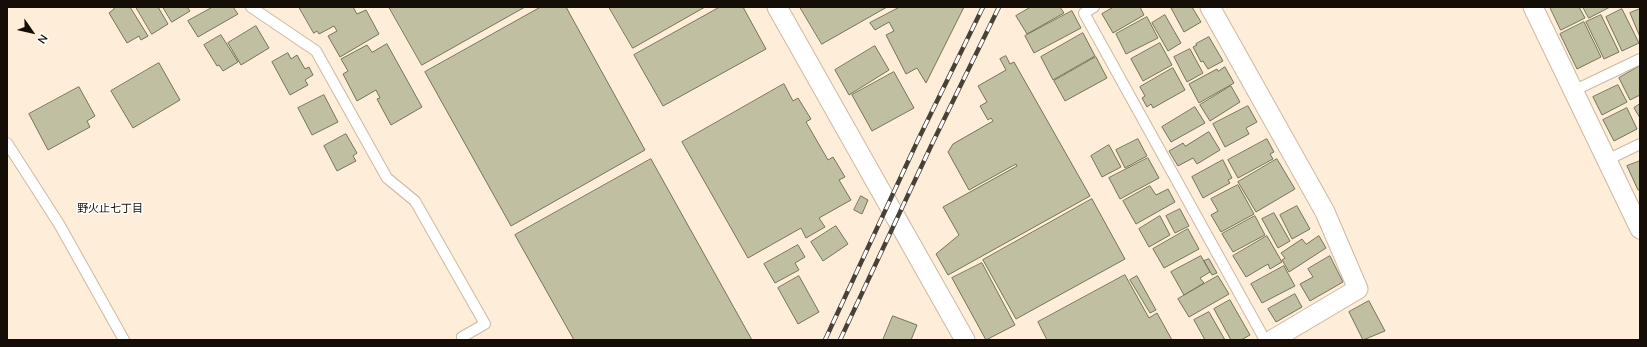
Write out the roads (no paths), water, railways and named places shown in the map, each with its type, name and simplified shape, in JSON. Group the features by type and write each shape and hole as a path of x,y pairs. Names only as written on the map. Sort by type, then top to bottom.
{"street":[{"path":"777,7 965,340"},
{"path":"1210,7 1325,212 1358,289 1272,340"},
{"path":"1533,7 1640,229"}],"lane":[{"path":"251,7 316,50 386,178 415,200 485,324 462,337 463,340"},
{"path":"1094,7 1084,13 1265,340"},
{"path":"1573,91 1640,59"},
{"path":"7,143 59,224 124,340"},
{"path":"1607,160 1640,144"}],"railway":[{"path":"825,340 918,140 983,7"},
{"path":"840,340 931,146 999,7"}],"district":[{"name":"野火止七丁目","path":"110,209"}]}
